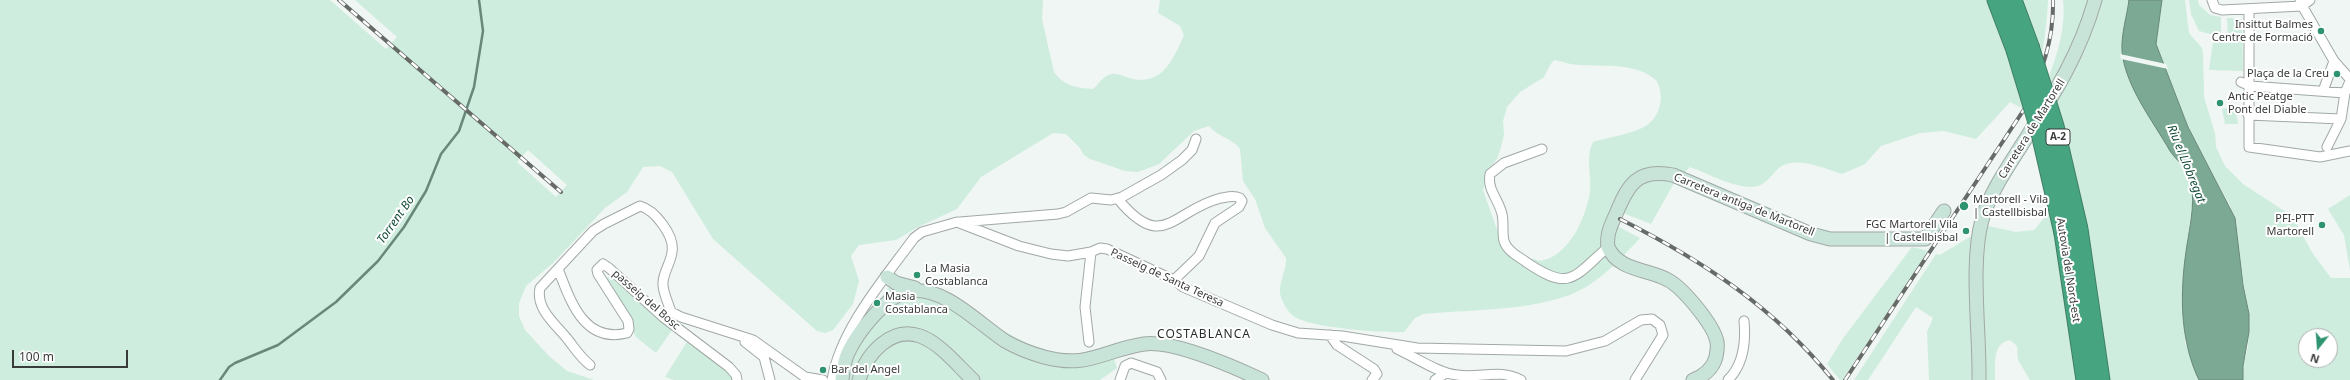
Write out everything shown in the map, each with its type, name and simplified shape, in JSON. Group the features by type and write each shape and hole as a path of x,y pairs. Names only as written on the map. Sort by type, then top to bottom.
{"highway":[{"name":"Autovia del Nord-est","path":"1996,0 2022,48 2055,126 2071,231 2101,380"},
{"name":"Autovia del Nord-est","path":"2013,0 2022,48"},
{"name":"Autovia del Nord-est","path":"2071,231 2084,380"}],"main road":[{"name":"Carretera de Martorell","path":"1979,380 1978,260 1982,220 1998,184 2067,73 2084,38 2095,0"},
{"name":"Carretera antiga de Martorell","path":"1608,247 1610,229 1627,191 1640,178 1652,174 1673,175 1812,234 1830,239 1921,240 1928,236 1944,211"},
{"path":"1608,247 1621,262 1669,280 1676,286 1712,329 1717,341 1715,358 1710,369 1693,380"},
{"path":"891,284 922,296 956,305 972,315 982,325 1016,347 1060,361 1082,362 1136,346 1156,344 1183,350 1262,380"},
{"path":"883,318 891,284"},
{"path":"843,374 847,355 859,336 881,309 891,284"},
{"path":"843,374 883,318 903,301 922,296"},
{"path":"859,380 866,364 879,347 892,338 909,335 928,340 973,380"}],"street":[{"path":"2212,3 2222,10 2249,9 2300,3 2310,0"},
{"path":"2300,3 2334,61 2350,80 2345,93 2341,119 2326,151"},
{"path":"2249,9 2245,84 2248,115 2248,145 2252,149 2350,151"},
{"path":"2323,91 2334,61"},
{"path":"2245,84 2345,93"},
{"path":"2248,115 2341,119"},
{"path":"832,380 837,356 844,341 891,284 914,238 922,232 956,222 1058,214 1066,212 1090,198 1118,199 1161,175 1182,160 1192,150 1196,139"},
{"path":"1542,149 1504,163 1490,174 1488,185 1499,202 1502,216 1504,242 1511,252 1546,275 1558,279 1568,279 1580,273 1608,247"},
{"path":"1118,199 1138,220 1147,225 1161,227 1179,220 1199,206 1211,201 1232,196 1240,198 1242,201 1239,207 1215,223 1199,256 1174,280"},
{"path":"590,365 555,327 543,307 540,288 594,231 604,224 635,208 646,208 662,224 672,245 663,283 667,314 730,332 761,344 805,377 823,380"},
{"name":"Passeig de Santa Teresa","path":"956,222 1019,246 1051,254 1068,256 1091,252 1100,248 1107,249 1174,280 1183,287 1272,326 1298,333 1330,335 1391,345"},
{"path":"1088,342 1085,307 1091,252"},
{"name":"passeig del Bosc","path":"558,269 579,316 598,330 620,335 626,333 629,329 628,321 598,274 597,270 603,264 667,314 729,367 736,375 737,380"},
{"path":"1391,345 1418,348 1566,351 1605,341 1642,320 1652,319 1660,325 1663,335 1635,380"},
{"path":"1728,380 1737,369 1746,343 1744,321"},
{"path":"730,332 761,352 764,356 770,380"},
{"path":"1330,335 1337,345 1374,369 1376,374 1372,380"},
{"path":"1391,345 1446,372 1463,376 1502,373 1521,380"},
{"path":"1120,380 1125,366 1131,363 1157,372 1161,380"},
{"path":"1435,380 1446,372"}],"shaded area":[{"path":"0,0 330,0 386,49 397,37 355,0 1043,0 1042,19 1054,72 1058,77 1071,85 1093,89 1104,78 1112,74 1143,80 1160,74 1166,68 1184,35 1180,26 1158,13 1160,0 2048,0 2046,29 2038,69 2034,82 2022,108 2010,102 1976,139 1944,131 1920,133 1881,146 1865,164 1842,174 1810,164 1786,164 1779,168 1764,183 1752,187 1729,183 1690,167 1674,183 1651,224 1623,213 1617,226 1640,238 1608,271 1586,287 1569,295 1550,301 1529,305 1485,310 1423,314 1415,318 1404,332 1365,331 1316,324 1295,317 1286,308 1281,297 1280,288 1286,258 1265,228 1255,199 1243,181 1240,149 1233,142 1217,133 1209,126 1194,131 1159,164 1138,172 1125,171 1090,159 1084,155 1079,147 1066,134 1053,133 981,177 957,209 918,227 896,240 859,245 851,256 859,281 853,304 833,330 825,333 817,331 713,239 672,172 660,166 643,167 627,192 605,208 553,263 526,286 519,303 519,316 525,330 549,356 567,371 594,380 0,380","holes":["1554,60 1576,65 1619,66 1639,70 1656,80 1661,93 1661,100 1657,114 1642,128 1593,142 1589,154 1590,192 1585,213 1568,244 1550,258 1540,261 1526,257 1500,238 1483,190 1489,170 1497,159 1501,147 1504,135 1503,121 1507,107 1520,92 1544,77","528,150 567,185 556,197 517,162"]},
{"path":"2063,0 2129,0 2122,50 2130,79 2173,155 2190,178 2193,194 2183,286 2183,312 2185,343 2199,380 2030,380 2018,360 2017,346 2010,340 2004,342 1997,350 1995,380 1929,380 1927,332 1933,318 1916,307 1868,380 1854,380 1936,254 1940,255 1988,226 2016,232 2034,230 2049,212 2071,173 2039,101 2049,77 2061,39 2064,13"},
{"path":"2162,0 2185,0 2189,33 2202,48 2204,97 2215,133 2216,147 2225,166 2243,184 2292,216 2313,254 2331,278 2350,278 2350,380 2243,380 2243,366 2248,347 2249,314 2230,206 2188,127 2156,44"},
{"path":"2189,0 2198,0 2199,5 2210,15 2221,17 2221,34 2228,34 2227,18 2239,18 2242,21 2243,71 2209,70 2213,42 2220,42 2221,37 2199,31 2191,14"},
{"path":"2235,106 2238,124 2225,124 2222,109"},
{"path":"2350,195 2350,270 2344,235 2328,209"},
{"path":"1912,247 1929,251 1842,380 1840,380 1827,364 1844,337"},
{"path":"609,276 672,330 656,353 636,337 606,279"},
{"path":"906,283 919,285 935,291 967,308 996,327 1027,343 1043,349 1059,353 1077,354 1110,347 1117,368 1100,380 835,380 853,337 888,288"},
{"path":"687,342 730,373 732,380 674,380 665,377"}],"water":[{"name":"Riu el Llobregat","path":"2129,0 2162,0 2156,44 2188,127 2235,218 2243,285 2249,314 2249,332 2243,366 2243,380 2199,380 2193,366 2185,336 2182,305 2183,274 2193,200 2191,181 2188,173 2170,151 2148,115 2128,77 2124,64 2122,45"}],"pier":[{"path":"2120,54 2166,64 2168,69 2121,59"}],"waterway":[{"name":"Torrent Bo","path":"220,380 229,367 278,345 336,302 378,261 404,227 426,191 441,154 459,131 474,87 483,31 479,0"}],"railway":[{"path":"339,0 561,192"},
{"path":"1845,380 2025,108 2037,82 2046,56 2053,14 2053,0"},
{"path":"1620,219 1680,252 1736,288 1762,308 1786,330 1833,380"}],"place":[{"name":"Insittut Balmes Centre de Formació","path":"2321,31"},
{"name":"Plaça de la Creu","path":"2337,74"},
{"name":"Antic Peatge Pont del Diable","path":"2220,103"},
{"name":"Martorell - Vila | Castellbisbal","path":"1964,206"},
{"name":"PFI-PTT Martorell","path":"2322,225"},
{"name":"FGC Martorell Vila | Castellbisbal","path":"1966,231"},
{"name":"La Masia Costablanca","path":"917,275"},
{"name":"Masia Costablanca","path":"877,303"},
{"name":"Bar del Angel","path":"823,370"}],"district":[{"name":"COSTABLANCA","path":"1204,335"}]}
